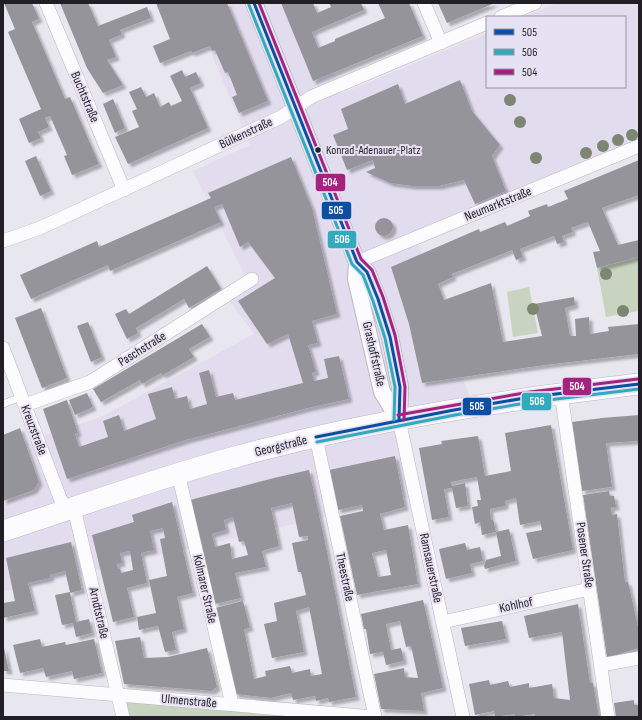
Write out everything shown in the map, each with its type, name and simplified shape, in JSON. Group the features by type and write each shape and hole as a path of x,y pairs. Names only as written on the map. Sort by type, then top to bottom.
{"main road":[{"name":"Georgstraße","path":"3,531 178,473 316,437 477,406 561,393 639,384"}],"street":[{"name":"Buchtstraße","path":"46,3 124,190"},
{"name":"Grashoffstraße","path":"254,3 294,108 357,262 356,279 382,392 399,420"},
{"path":"424,3 440,42"},
{"path":"503,16 535,3"},
{"name":"Bülkenstraße","path":"3,241 40,228 281,117 311,96 486,23"},
{"name":"Neumarktstraße","path":"357,262 639,146"},
{"name":"Paschstraße","path":"23,401 90,382 252,279"},
{"name":"Kreuzstraße","path":"3,348 23,401 69,510"},
{"name":"Posener Straße","path":"561,393 608,717"},
{"name":"Ramsauerstraße","path":"399,420 463,717"},
{"name":"Theestraße","path":"316,437 374,717"},
{"name":"Kolmarer Straße","path":"178,473 232,704"},
{"name":"Arndtstraße","path":"69,510 123,717"},
{"name":"Kohlhof","path":"443,622 589,589"},
{"path":"601,665 639,658"},
{"name":"Ulmenstraße","path":"3,685 374,717"}],"lane":[{"name":"Paschstraße","path":"3,404 23,401"}],"shaded area":[{"path":"190,3 306,3 343,93 486,33 486,88 626,88 626,16 526,16 557,3 639,3 639,141 415,233 476,417 405,427 422,494 3,592 3,448 99,418 254,334 223,292 246,278 193,171 250,145"}],"green space":[{"path":"639,257 639,311 606,317 597,268"},
{"path":"529,287 538,333 513,337 507,292"},
{"path":"123,699 313,717 127,717"}],"building":[{"path":"4,3 32,3 39,19 32,22 65,99 70,97 99,164 72,175 64,156 67,155 50,116 45,118 49,127 38,132 41,138 29,143 19,119 41,109 8,32 15,29"},
{"path":"60,3 88,3 98,26 147,7 151,18 120,30 122,34 109,40 116,57 107,60 123,85 103,93 87,68"},
{"path":"156,3 227,3 268,101 239,113 232,97 237,95 228,72 225,73 215,50 212,51 210,46 192,53 191,51 160,63 153,46 170,39"},
{"path":"281,3 313,3 317,13 331,7 329,3 361,3 364,10 312,32 318,48 335,41 335,39 385,18 378,3 409,3 423,36 313,81"},
{"path":"438,3 495,3 447,23"},
{"path":"182,70 185,77 196,72 201,83 190,88 208,128 128,164 115,137 139,127 132,111 137,109 129,92 141,87 146,97 154,93 160,107 169,102 171,106 182,101 170,76"},
{"path":"460,80 472,111 500,145 492,156 506,191 475,204 464,180 439,186 413,186 390,183 366,172 375,168 373,160 347,170 333,135 348,129 341,109 398,84 405,104"},
{"path":"113,99 125,128 115,133 103,104"},
{"path":"36,156 51,191 40,196 25,161"},
{"path":"291,157 312,208 337,314 312,321 318,343 308,345 316,372 312,373 314,381 328,378 324,359 339,356 349,399 308,408 186,440 67,479 43,409 67,400 78,433 75,434 79,447 108,437 103,421 119,415 124,431 156,419 148,394 172,387 175,399 187,396 190,409 207,404 199,373 209,370 216,397 233,393 235,400 303,383 288,334 267,344 238,301 275,278 248,242 240,247 222,204 214,207 221,222 110,271 108,265 31,299 20,275 97,241 99,247 122,237 211,198 208,193"},
{"path":"639,160 639,195 602,208 618,245 639,240 639,257 597,268 593,252 600,251 588,222 571,228 573,232 562,236 564,242 557,244 554,236 520,249 523,257 516,260 512,250 452,274 453,277 438,284 444,300 491,283 503,342 542,336 534,304 574,297 575,305 565,308 570,336 576,336 575,319 589,317 590,334 609,331 608,327 639,324 639,354 545,365 422,383 409,324 391,267 479,229 480,232 505,222 507,226 530,216 528,211 547,204 548,207 568,199 564,191"},
{"path":"380,218 388,218 393,223 391,234 388,236 380,236 375,231 375,223"},
{"path":"207,266 221,289 189,308 184,299 136,328 138,333 127,339 115,314 126,309 129,314"},
{"path":"41,308 67,378 42,388 15,318"},
{"path":"88,322 102,357 91,362 77,326"},
{"path":"202,324 210,337 189,349 194,357 163,375 161,373 142,384 140,380 101,402 93,389"},
{"path":"87,393 93,407 75,415 69,400"},
{"path":"639,415 639,441 606,443 612,487 582,491 572,422"},
{"path":"551,425 573,550 533,559 526,533 542,530 540,521 520,525 516,498 505,501 505,506 490,509 491,520 493,519 496,532 482,535 480,522 475,524 472,507 478,506 477,500 481,500 477,477 451,482 452,486 465,483 468,506 456,508 452,488 444,489 449,517 432,520 419,448 442,444 441,441 478,436 485,476 511,471 505,433"},
{"path":"20,428 39,482 34,490 3,501 3,435"},
{"path":"395,456 405,507 380,514 384,530 408,525 418,584 357,595 340,516 363,511 362,505 338,510 329,470","holes":["386,550 391,575 378,577 372,553"]},
{"path":"309,470 356,697 329,702 328,698 316,701 315,696 293,700 291,693 271,698 235,694 215,608 243,601 250,628 244,629 254,679 266,676 265,671 290,666 292,673 310,669 311,676 322,674 309,607 296,611 304,652 272,658 264,624 277,621 274,603 306,595 301,572 298,572 292,543 308,540 308,536 299,537 292,503 271,508 279,546 262,551 266,567 235,573 241,598 215,604 190,500","holes":["233,517 239,542 244,541 248,555 232,559 230,543 215,547 212,534 226,530 224,520"]},
{"path":"609,491 610,496 614,496 616,507 611,507 612,515 617,514 625,582 628,582 639,631 639,648 607,658 583,495"},
{"path":"172,502 193,593 177,597 184,629 172,632 176,650 165,652 158,626 139,630 137,617 156,613 149,580 167,576 160,539 165,538 163,528 150,531 154,550 141,553 147,583 127,588 134,617 113,622 92,535 134,522 132,515","holes":["130,551 133,570 121,573 117,564 122,563 120,553"]},
{"path":"509,529 516,561 485,569 484,566 486,560 501,556 496,532"},
{"path":"71,542 82,590 70,593 76,622 89,619 92,633 76,637 73,623 62,625 55,595 70,592 65,571 50,575 51,578 28,583 35,611 3,618 3,603 15,601 6,558"},
{"path":"465,543 467,550 480,547 483,561 470,564 472,573 446,579 439,549"},
{"path":"423,600 443,688 421,693 424,711 381,709 374,674 404,668 405,677 418,678 411,646 406,647 400,621 386,624 391,650 401,648 404,661 386,665 383,652 370,654 366,629 364,629 361,614"},
{"path":"578,604 590,683 593,683 599,717 535,717 535,714 515,717 515,714 495,717 494,711 475,715 469,684 489,680 490,685 508,681 510,687 529,683 529,688 552,684 554,698 570,700 562,632 529,638 524,616"},
{"path":"502,621 506,639 465,646 461,628"},
{"path":"140,637 144,658 168,657 207,648 217,687 212,691 124,684 115,641"},
{"path":"40,639 42,647 65,642 66,645 94,639 102,673 74,679 72,671 46,677 43,668 20,673 13,645"},
{"path":"4,648 9,671 3,671"},
{"path":"634,700 634,705 639,705 639,717 616,717 614,703"}],"transit line":[{"name":"505","path":"254,3 357,262 367,272 378,299 390,337 400,387 399,420"},
{"name":"504","path":"259,3 361,259 372,270 383,297 395,335 405,387 404,420"},
{"name":"506","path":"249,5 352,264 363,275 373,301 385,338 395,387 394,420"},
{"name":"504","path":"398,415 530,392 638,379"},
{"name":"505","path":"316,437 454,410 531,397 639,384"},
{"name":"506","path":"317,442 455,415 532,402 639,389"}],"place":[{"name":"Konrad-Adenauer-Platz","path":"318,150"}]}
